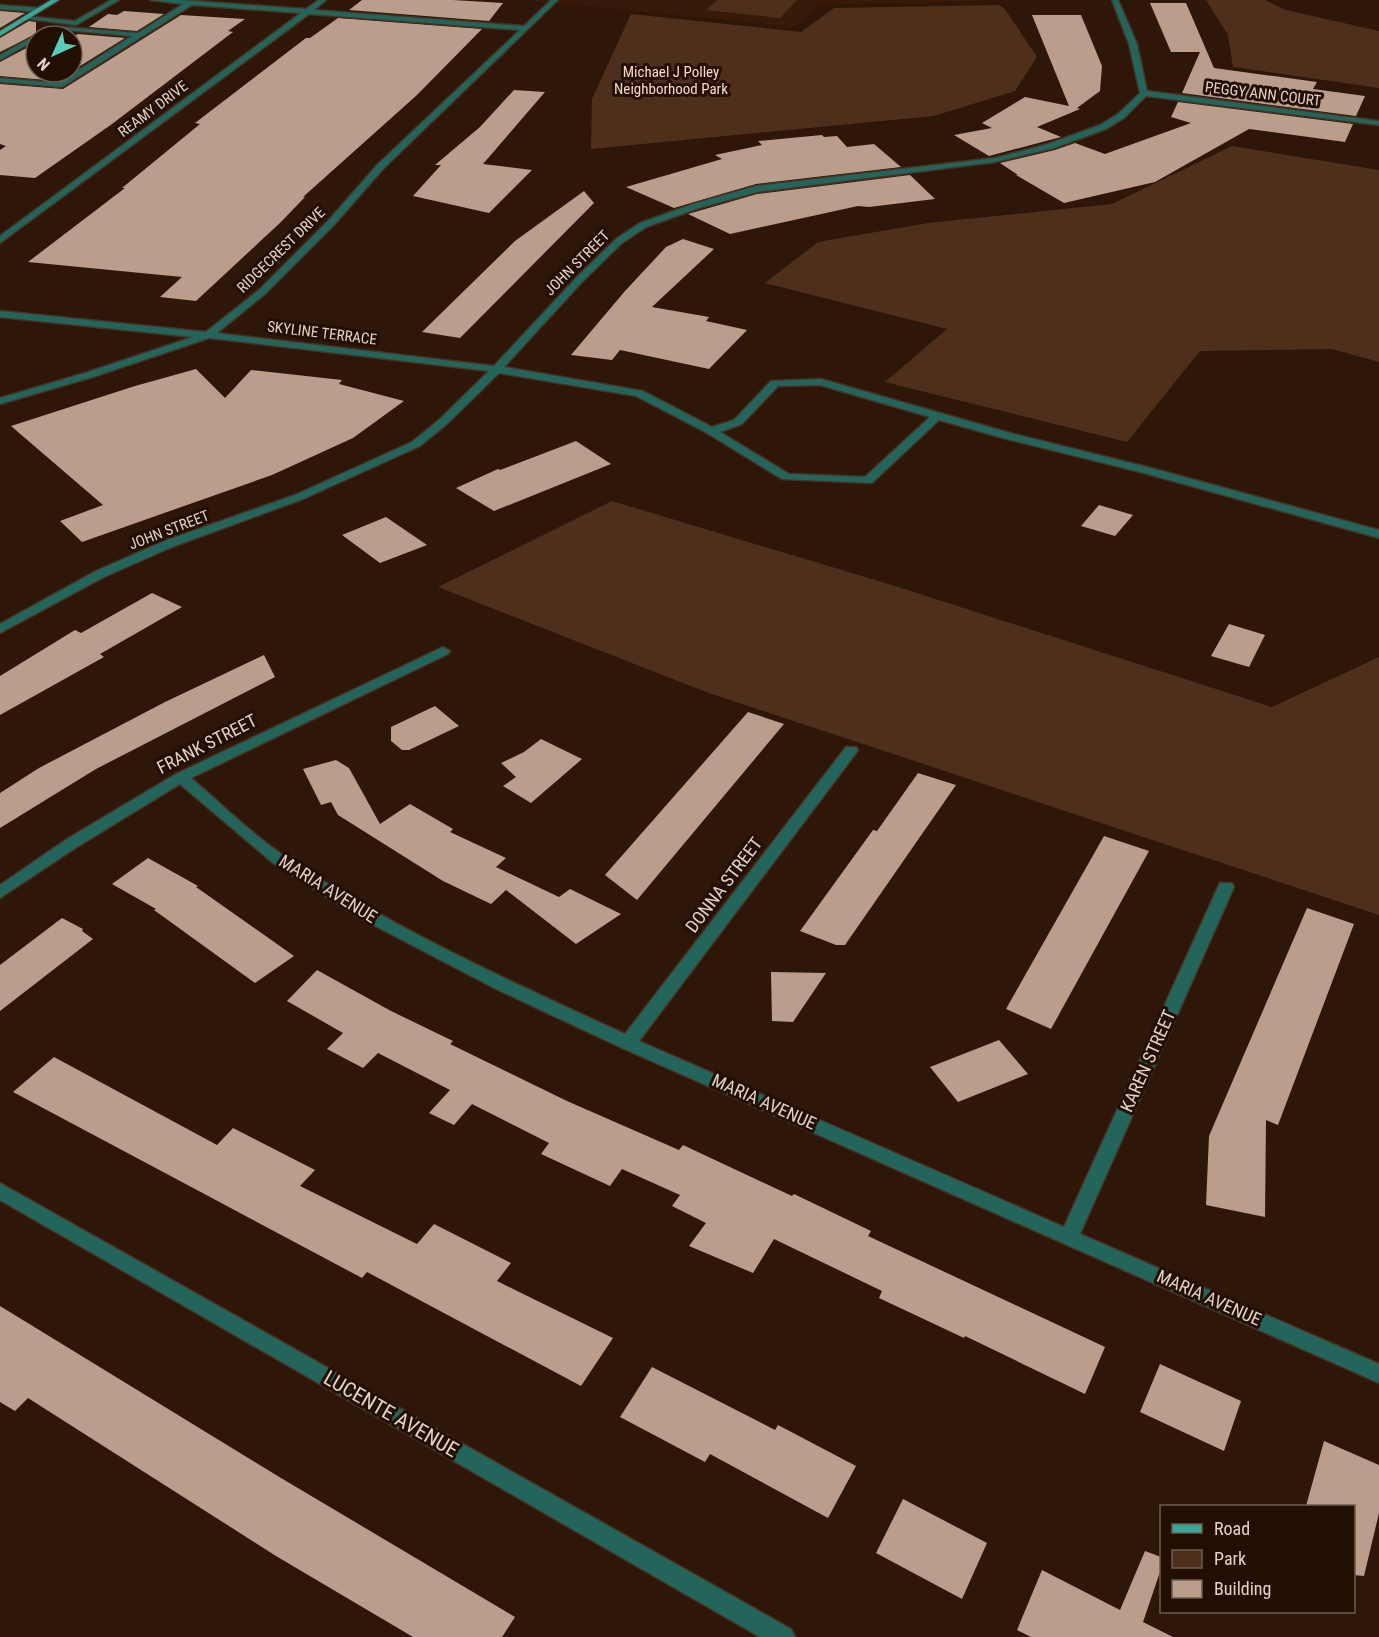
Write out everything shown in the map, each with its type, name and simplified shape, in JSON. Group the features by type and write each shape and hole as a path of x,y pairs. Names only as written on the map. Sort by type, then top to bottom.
{"main road":[{"path":"1,33 56,0"}],"street":[{"path":"25,18 76,23 116,0"},
{"path":"153,0 524,28"},
{"name":"REAMY DRIVE","path":"0,240 323,0"},
{"name":"RIDGECREST DRIVE","path":"0,401 89,375 209,335 262,292 331,223 380,167 555,0"},
{"path":"1115,0 1133,44 1144,93"},
{"path":"0,80 59,85 190,3"},
{"path":"0,7 39,10"},
{"path":"63,21 52,27 139,35"},
{"path":"0,58 24,44"},
{"name":"PEGGY ANN COURT","path":"1144,93 1379,123"},
{"name":"JOHN STREET","path":"0,629 100,574 168,544 299,497 416,444 444,421 496,369 579,280 619,241 643,225 696,206 756,189 995,160 1051,146 1103,127 1121,116 1144,93"},
{"name":"SKYLINE TERRACE","path":"0,314 209,335 496,369 639,393 711,431 786,477 868,481 937,416"},
{"path":"711,431 738,422 775,383 821,382 1007,436 1147,470 1379,534"},
{"name":"FRANK STREET","path":"0,893 72,843 181,777 443,651"},
{"name":"DONNA STREET","path":"628,1043 851,750"},
{"name":"MARIA AVENUE","path":"181,777 278,859 364,914 502,985 628,1043 1070,1235 1379,1374"},
{"name":"KAREN STREET","path":"1070,1235 1226,887"},
{"name":"LUCENTE AVENUE","path":"0,1191 783,1637"}],"shaded area":[{"path":"524,0 1020,0 818,5 796,27"}],"green space":[{"path":"717,0 797,0 780,18 706,10"},
{"path":"1206,0 1265,0 1286,10 1379,31 1379,88 1233,67 1228,35"},
{"name":"Michael J Polley Neighborhood Park","path":"999,5 1005,9 1037,57 1015,91 934,116 591,149 592,99 631,14 801,32 834,8"},
{"path":"1232,146 1379,170 1379,362 1332,349 1200,351 1127,442 885,382 947,329 765,283 818,242 928,223 1112,204"},
{"path":"612,501 895,586 1272,707 1379,657 1379,915 706,692 438,587"}],"building":[{"path":"362,0 453,0 503,3 489,21 349,10"},
{"path":"1150,3 1186,3 1214,68 1317,82 1313,89 1365,96 1356,116 1182,93 1200,52 1171,52"},
{"path":"0,11 25,13 0,28"},
{"path":"124,11 164,14 137,31 89,27 108,14 117,15"},
{"path":"181,15 245,19 228,31 233,32 112,124 35,178 0,175 0,150 6,146 0,144 0,84 63,89 71,84 84,84 84,76"},
{"path":"1032,15 1081,15 1102,66 1100,91 1077,108 1080,109 1037,127 1061,137 989,156 954,135 992,128 982,123 1025,97 1069,106"},
{"path":"338,18 482,29 417,95 303,197 305,197 281,222 196,301 160,297 182,277 28,262 125,188 122,188 200,124 195,123 306,38 310,38"},
{"path":"29,21 36,22 36,24 24,24 24,40 0,52 0,38"},
{"path":"84,35 125,38 84,64"},
{"path":"24,49 24,78 0,76 0,62"},
{"path":"514,90 545,92 483,164 532,170 489,213 413,196 441,165 435,165 480,127"},
{"path":"1178,102 1353,124 1345,142 1249,129 1155,182 1064,203 1000,163 1075,143 1105,154 1191,123 1171,117"},
{"path":"822,135 824,137 837,136 847,147 874,144 901,167 756,184 674,208 626,187 722,159 715,155 762,145 758,141"},
{"path":"910,175 935,199 869,207 858,206 730,234 688,214 757,194"},
{"path":"584,191 594,203 460,338 422,332 515,241"},
{"path":"683,239 714,249 652,307 709,317 706,321 747,330 709,369 620,350 612,360 571,355 666,247"},
{"path":"196,369 225,398 251,370 342,380 339,384 404,401 353,438 272,475 82,542 60,521 103,505 11,426"},
{"path":"576,441 611,464 494,511 456,488 498,469"},
{"path":"1099,505 1133,515 1115,536 1081,526"},
{"path":"386,517 427,545 380,563 342,535"},
{"path":"152,593 182,607 100,654 104,657 0,715 0,676 75,630 81,633"},
{"path":"1229,624 1265,635 1249,667 1211,656"},
{"path":"264,655 275,677 96,769 0,828 0,793 39,768 165,702"},
{"path":"435,706 459,726 409,750 402,750 391,741 391,727"},
{"path":"748,712 784,724 637,900 605,875"},
{"path":"541,739 582,759 531,803 503,786 516,777 501,763 524,752"},
{"path":"336,760 349,768 380,824 410,804 453,829 450,832 506,858 496,867 559,897 570,889 621,914 576,944 506,890 491,904 443,881 338,815 331,802 321,805 303,769"},
{"path":"918,773 956,785 845,945 836,945 800,931 873,830 877,831"},
{"path":"1104,836 1149,851 1051,1029 1006,1009"},
{"path":"148,858 198,886 196,887 294,956 255,983 154,910 156,909 112,884"},
{"path":"1307,908 1354,924 1278,1125 1266,1120 1265,1217 1206,1205 1209,1136"},
{"path":"62,918 83,929 82,931 93,939 0,1011 0,965"},
{"path":"317,970 391,1011 453,1041 450,1044 567,1101 679,1150 683,1145 792,1196 794,1194 871,1231 868,1236 1105,1347 1085,1394 965,1336 964,1338 879,1298 882,1291 774,1239 753,1273 689,1246 706,1223 672,1206 680,1195 622,1169 610,1186 541,1154 549,1143 472,1104 454,1125 429,1113 450,1090 378,1053 363,1068 327,1049 343,1033 287,1001"},
{"path":"771,972 826,973 793,1022 772,1021"},
{"path":"999,1040 1028,1074 958,1102 930,1067"},
{"path":"54,1057 217,1145 233,1128 315,1170 300,1186 417,1244 434,1224 511,1263 497,1281 613,1338 581,1386 367,1272 362,1278 13,1092"},
{"path":"0,1306 281,1478 515,1617 502,1637 413,1637 276,1556 28,1398 15,1411 0,1402"},
{"path":"1160,1364 1241,1401 1224,1451 1140,1412"},
{"path":"652,1367 775,1430 778,1425 856,1466 828,1518 710,1454 705,1462 620,1417"},
{"path":"1324,1441 1379,1465 1379,1513 1364,1576 1355,1575 1355,1505 1306,1505"},
{"path":"903,1499 987,1543 962,1599 876,1553"},
{"path":"1145,1551 1160,1557 1160,1572 1143,1622 1173,1637 1031,1637 1017,1630 1042,1570 1120,1610"}]}
